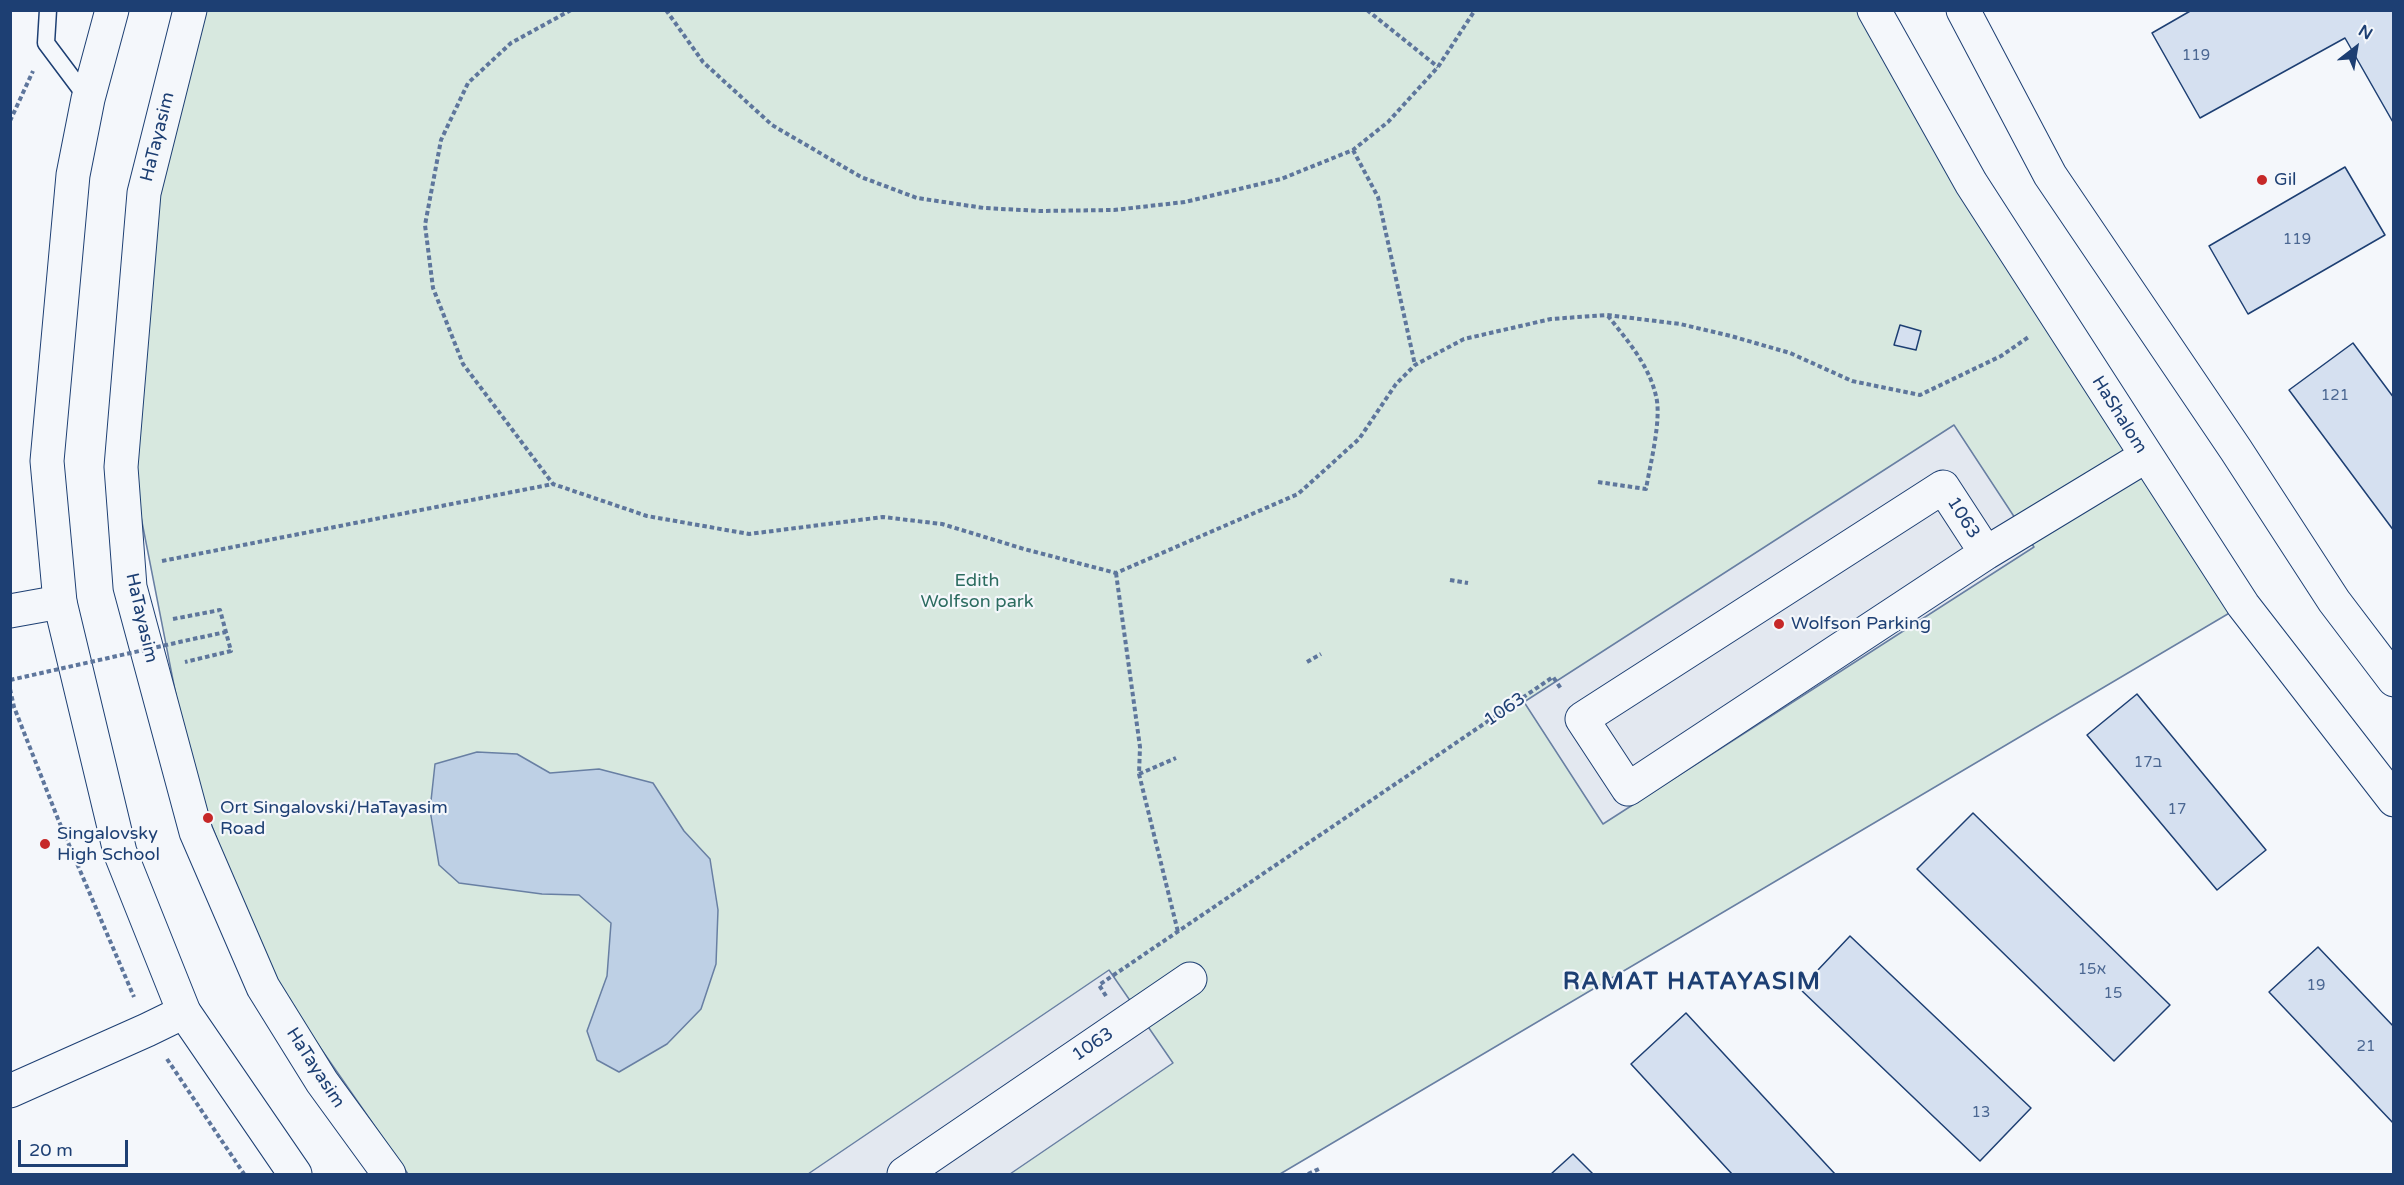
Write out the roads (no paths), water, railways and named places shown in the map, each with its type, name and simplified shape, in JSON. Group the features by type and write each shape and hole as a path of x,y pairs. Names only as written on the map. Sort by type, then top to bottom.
{"main road":[{"path":"112,10 88,99 73,175 47,460 60,602 120,852 184,1012 295,1174"},
{"name":"HaTayasim","path":"190,10 144,193 121,466 130,587 196,832 262,987 322,1082 389,1174"},
{"name":"HaShalom","path":"1874,10 1971,183 2243,606 2394,800"},
{"path":"1962,10 2050,175 2236,450 2334,601 2394,680"},
{"name":"1063","path":"1986,553 1944,487 1582,719 1628,789 1986,553 2146,456"},
{"path":"10,611 60,602"},
{"name":"1063","path":"904,1174 1190,979"},
{"path":"10,1090 184,1012"}],"lane":[{"path":"48,10 46,43 88,99"}],"water":[{"path":"477,752 517,754 550,773 599,769 653,783 684,831 710,859 718,910 716,964 701,1009 667,1044 619,1072 597,1060 587,1031 607,976 611,923 579,895 542,894 459,883 439,865 430,810 435,764"}],"place":[{"name":"Gil","path":"2262,180"},
{"name":"Wolfson Parking","path":"1779,624"},
{"name":"Ort Singalovski/HaTayasim Road","path":"208,818"},
{"name":"Singalovsky High School","path":"45,844"}],"district":[{"name":"RAMAT HATAYASIM","path":"1692,983"}],"park label":[{"name":"Edith Wolfson park","path":"977,591"}]}
